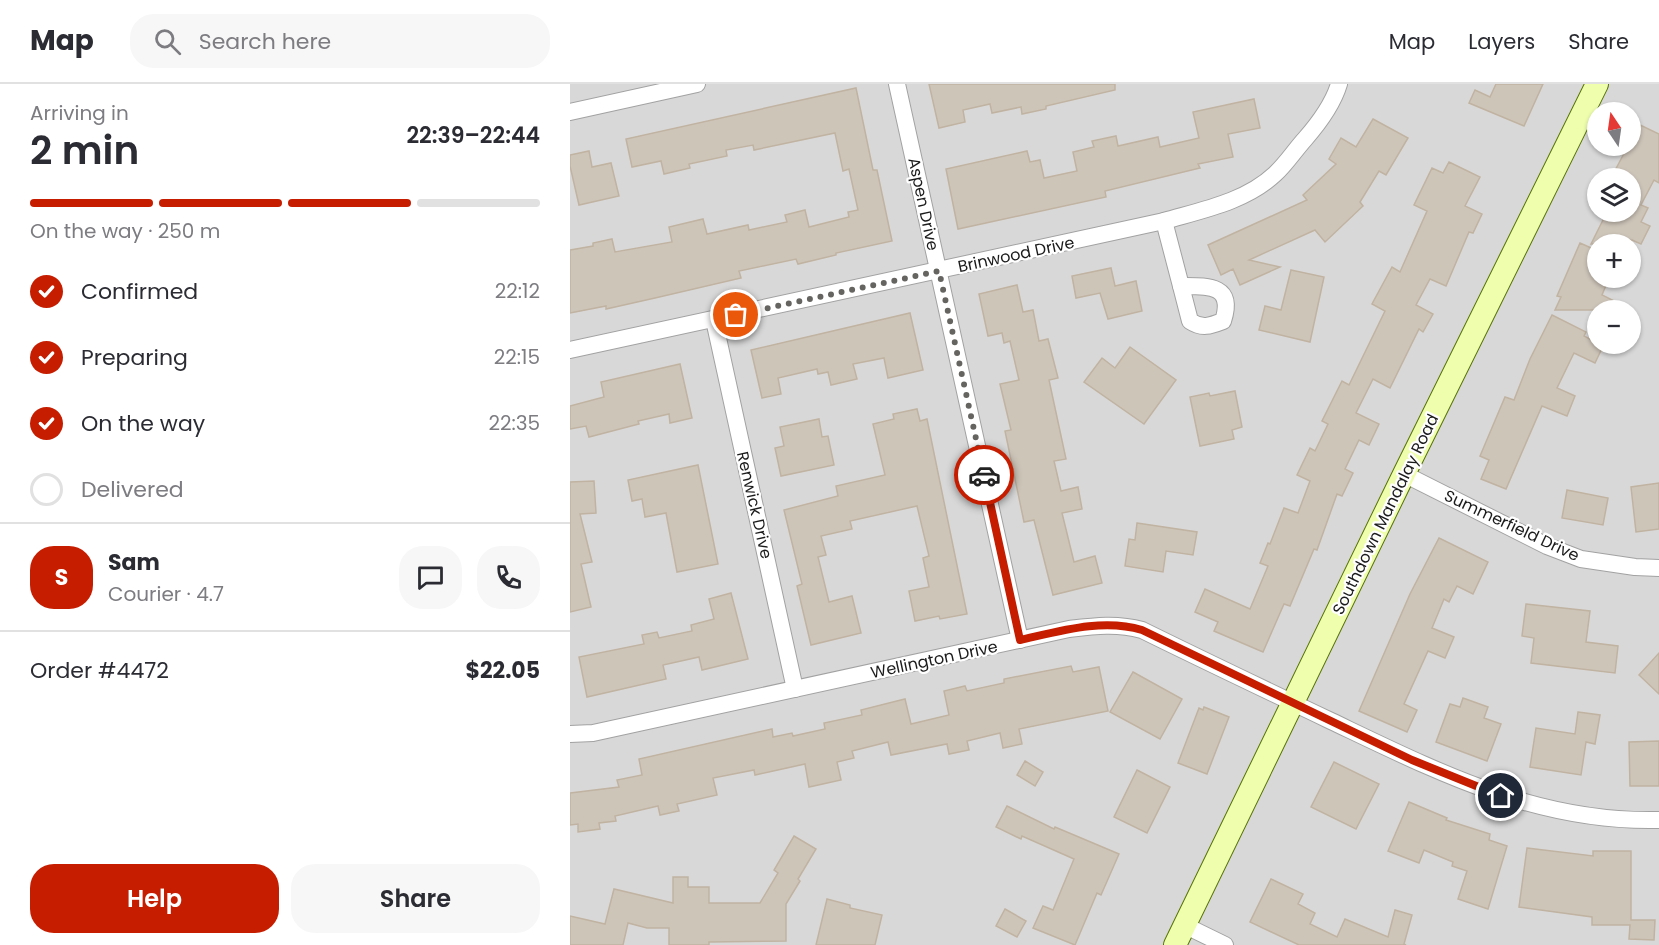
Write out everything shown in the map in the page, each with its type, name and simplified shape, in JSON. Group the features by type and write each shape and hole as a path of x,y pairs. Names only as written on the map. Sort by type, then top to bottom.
{"street":[{"path":"570,112 662,88 697,84"},
{"name":"Aspen Drive","path":"897,84 1020,640"},
{"name":"Brinwood Drive","path":"570,350 714,321 1164,221 1226,203 1262,184 1275,174 1318,124 1336,94 1339,84"},
{"name":"Southdown Mandalay Road","path":"1180,935 1597,84"},
{"path":"1164,221 1181,286"},
{"name":"Renwick Drive","path":"714,321 795,689"},
{"name":"Summerfield Drive","path":"1404,474 1547,546 1581,559 1659,568"},
{"name":"Wellington Drive","path":"570,734 593,733 1069,629 1108,625 1128,626 1142,630 1412,760 1465,783 1520,802 1553,810 1632,821 1659,820"},
{"path":"1180,935 1225,945"}],"shaded area":[{"path":"570,84 1659,84 1659,945 570,945"}],"building":[{"path":"929,84 1115,84 1115,90 1022,114 1021,107 992,113 990,104 963,110 965,122 939,128"},
{"path":"1496,84 1543,84 1524,126 1469,103 1475,90 1490,97"},
{"path":"856,88 873,170 877,170 892,241 798,264 796,259 739,271 741,278 606,309 606,306 570,313 570,250 593,246 593,243 612,239 615,252 672,242 669,227 703,219 707,234 748,225 749,230 787,222 785,215 805,210 809,227 849,217 848,212 858,210 849,169 843,171 835,133 754,150 753,145 726,150 727,156 689,164 690,168 664,174 661,161 632,167 626,139"},
{"path":"1254,99 1260,128 1228,134 1233,157 1198,164 1200,168 1105,191 1106,197 958,229 946,169 1027,151 1030,162 1040,160 1044,178 1077,171 1073,152 1094,147 1092,141 1116,136 1118,146 1158,137 1160,147 1199,138 1193,112"},
{"path":"1373,119 1408,138 1386,175 1379,171 1360,202 1363,206 1325,242 1315,230 1249,260 1280,267 1240,285 1233,269 1221,275 1208,245 1307,200 1303,195 1336,164 1329,159 1341,138 1356,147"},
{"path":"1641,125 1659,134 1659,183 1654,180 1641,205 1641,168 1616,168 1623,156 1641,156"},
{"path":"589,151 592,167 611,163 619,196 579,205 570,166 570,155"},
{"path":"1449,162 1480,177 1465,206 1482,214 1473,233 1469,232 1446,286 1430,279 1416,305 1433,314 1423,332 1419,329 1390,388 1373,379 1356,413 1379,424 1369,445 1359,440 1345,469 1353,473 1342,496 1337,494 1317,550 1314,549 1290,606 1284,604 1263,652 1214,631 1218,622 1195,612 1205,589 1250,609 1268,566 1260,563 1284,508 1298,513 1310,481 1297,475 1310,448 1315,451 1328,424 1322,421 1342,381 1349,385 1385,311 1372,304 1392,267 1400,272 1427,211 1414,205 1432,168 1443,173"},
{"path":"1641,205 1648,208 1641,222"},
{"path":"1602,222 1641,222 1650,226 1641,244 1641,234 1596,234"},
{"path":"1580,243 1587,246 1587,288 1605,288 1602,295 1612,300 1587,300 1587,310 1555,310 1561,297 1557,296"},
{"path":"1111,268 1115,286 1136,281 1142,311 1108,319 1100,293 1076,298 1072,276"},
{"path":"1291,270 1324,277 1310,342 1259,330 1265,306 1281,310"},
{"path":"1017,285 1023,312 1033,310 1039,341 1048,339 1058,378 1049,380 1066,459 1054,461 1061,491 1078,487 1082,509 1062,513 1074,562 1095,556 1102,583 1053,595 1034,520 1024,522 1005,431 1011,430 1000,384 1019,380 1010,341 1004,343 1002,333 988,336 979,294"},
{"path":"910,313 923,370 888,378 884,358 853,364 857,379 831,385 828,372 818,374 817,369 778,378 781,394 762,398 751,350"},
{"path":"1552,315 1586,332 1584,336 1587,338 1587,354 1599,354 1595,363 1574,353 1557,388 1575,396 1567,416 1542,406 1506,489 1481,479 1489,460 1480,456 1505,397 1514,400 1530,359"},
{"path":"1130,347 1176,380 1144,424 1084,382 1102,358 1115,368"},
{"path":"680,364 692,418 670,423 669,414 638,421 639,424 589,437 586,426 570,429 570,406 604,397 601,382"},
{"path":"1235,391 1242,427 1232,430 1234,439 1200,446 1190,397"},
{"path":"917,409 920,421 927,419 967,614 915,621 909,591 929,587 923,558 929,556 917,506 850,521 852,529 821,536 826,555 818,557 829,602 852,596 861,633 811,645 797,586 802,584 784,510 838,496 836,486 885,475 873,424 894,419 893,414"},
{"path":"819,419 822,437 828,436 834,465 781,476 775,448 784,446 780,427"},
{"path":"698,465 718,564 677,572 666,513 645,517 642,499 632,501 628,480"},
{"path":"594,481 596,513 580,514 592,562 581,564 591,607 570,612 570,482"},
{"path":"1659,483 1659,529 1636,532 1631,487"},
{"path":"1567,490 1608,498 1603,525 1562,518"},
{"path":"1137,523 1197,532 1193,555 1166,551 1163,572 1125,566 1129,539 1135,540"},
{"path":"1439,538 1488,562 1473,594 1457,586 1449,602 1444,599 1432,628 1454,637 1445,658 1428,651 1404,704 1417,710 1407,732 1359,711 1410,594"},
{"path":"731,593 748,659 702,670 699,657 663,665 666,679 587,697 579,657 644,644 642,635 657,632 659,638 692,631 691,625 714,619 709,599"},
{"path":"1526,604 1590,611 1586,642 1618,646 1615,673 1531,663 1534,638 1522,636"},
{"path":"1659,653 1659,694 1639,675"},
{"path":"1071,666 1073,672 1099,667 1108,711 1019,729 1022,744 1003,748 1000,733 967,741 969,750 949,754 947,744 891,755 888,742 852,751 854,758 837,762 841,780 809,787 805,764 755,775 754,770 713,778 717,795 677,804 679,811 660,815 658,806 615,816 616,821 599,823 600,829 578,832 578,824 570,825 570,793 619,787 617,780 642,775 639,759 772,729 773,737 792,733 793,736 825,729 824,723 862,715 861,710 905,699 911,724 949,715 944,691 965,686 967,691 1004,683 1004,679"},
{"path":"1133,672 1182,699 1160,739 1110,712"},
{"path":"1463,698 1488,707 1484,718 1501,724 1487,761 1436,742 1450,704 1460,707"},
{"path":"1204,707 1229,717 1207,774 1178,763 1199,708 1203,710"},
{"path":"1578,712 1600,715 1595,744 1586,742 1581,775 1530,767 1536,728 1575,734"},
{"path":"1659,741 1659,786 1630,786 1629,742"},
{"path":"1025,761 1043,772 1035,786 1017,775"},
{"path":"1334,762 1379,784 1356,829 1311,807"},
{"path":"1137,770 1170,787 1147,833 1114,817"},
{"path":"1409,802 1447,818 1446,820 1490,834 1489,840 1507,846 1488,909 1458,899 1467,871 1452,866 1453,862 1424,850 1419,863 1388,851"},
{"path":"1007,806 1054,829 1055,827 1119,854 1101,895 1097,893 1075,945 1033,928 1043,906 1053,910 1074,859 996,827"},
{"path":"794,836 816,849 786,904 786,941 669,945 669,928 647,928 628,923 623,945 570,945 570,916 605,924 614,889 673,903 673,877 688,877 688,887 709,887 709,903 760,903 778,873 774,870"},
{"path":"1527,848 1593,856 1593,851 1631,851 1631,920 1655,920 1654,940 1629,939 1630,925 1592,925 1592,917 1519,907"},
{"path":"1271,879 1303,894 1298,904 1315,913 1310,924 1337,937 1345,919 1388,937 1395,910 1412,915 1404,944 1406,945 1299,945 1250,922"},
{"path":"827,899 850,905 850,908 882,915 875,945 816,945"},
{"path":"1005,909 1026,921 1017,937 996,926"}],"way so far":[{"path":"736,315 939,271 984,475"}],"route":[{"path":"984,475 1020,640 1069,629 1108,625 1128,626 1142,630 1412,760 1501,796"}]}
